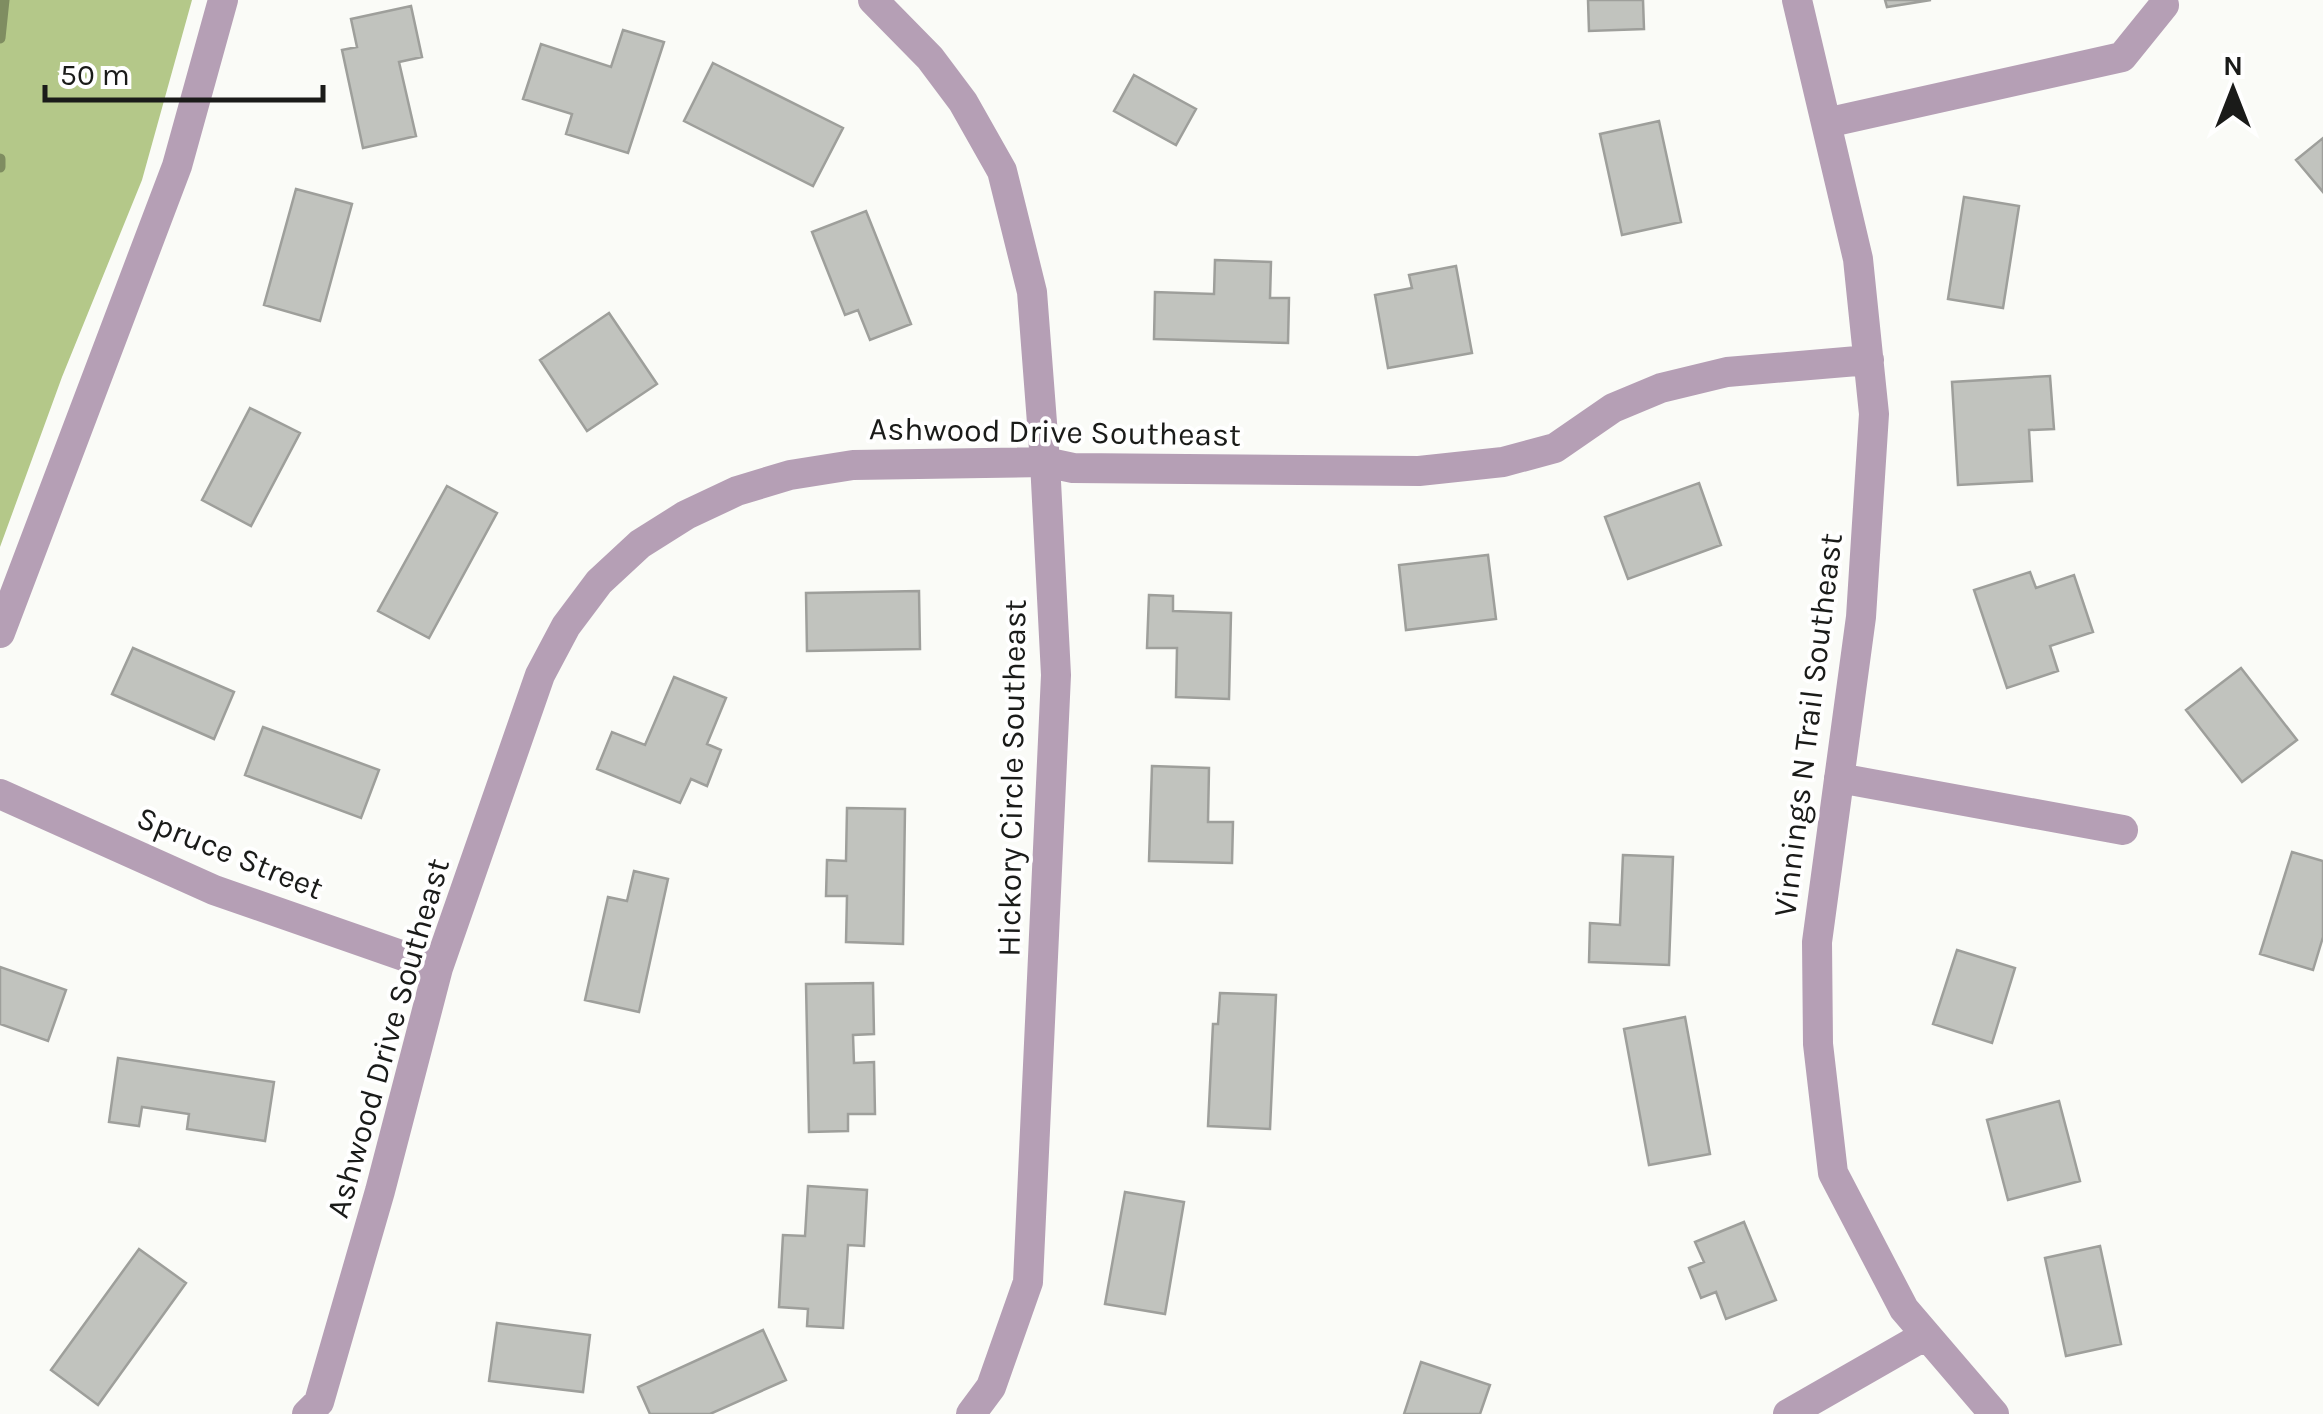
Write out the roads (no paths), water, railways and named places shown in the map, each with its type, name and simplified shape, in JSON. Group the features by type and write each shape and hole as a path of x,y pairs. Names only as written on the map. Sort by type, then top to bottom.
{"street":[{"path":"0,633 177,166 222,0"},
{"name":"Hickory Circle Southeast","path":"873,0 930,58 963,102 1002,171 1032,292 1045,462 1056,675 1028,1282 992,1387 971,1414"},
{"name":"Vinnings N Trail Southeast","path":"1798,0 1858,259 1874,414 1861,618 1817,942 1818,1044 1833,1173 1904,1309 1994,1414"},
{"path":"1826,123 2122,57 2164,5"},
{"name":"Ashwood Drive Southeast","path":"321,1410 438,968 540,675 566,626 599,582 640,544 737,491 790,474 853,465 1045,462 1073,468 1419,471 1503,462 1555,448 1614,408 1660,388 1727,372 1868,360"},
{"path":"1839,778 2123,830"},
{"name":"Spruce Street","path":"0,794 214,890 438,968"},
{"path":"1788,1414 1926,1335"}],"waterway":[{"path":"0,38 4,0"},
{"path":"0,159 0,167"}]}
